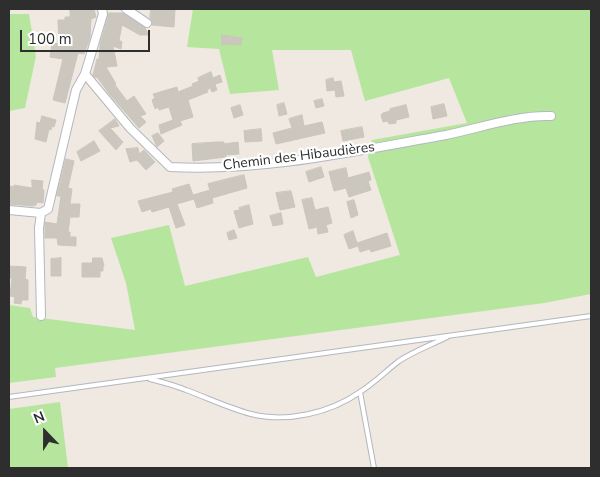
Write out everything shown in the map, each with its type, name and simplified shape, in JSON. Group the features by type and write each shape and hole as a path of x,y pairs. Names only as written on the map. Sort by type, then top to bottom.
{"street":[{"path":"126,9 147,23"},
{"path":"9,210 41,213 48,209 76,90 85,74 103,11"},
{"name":"Chemin des Hibaudières","path":"85,74 130,128 170,167 204,169 338,155 473,130 534,116 551,116"},
{"path":"41,213 39,228 41,316"}],"lane":[{"path":"9,398 591,316"},
{"path":"147,378 185,389 253,415 295,416 330,408 360,392 406,357 452,335"},
{"path":"360,392 374,468"}],"green space":[{"path":"193,9 591,9 591,294 544,303 55,368 56,377 9,383 9,305 30,308 33,317 135,330 126,283 111,238 169,225 185,286 308,257 316,277 400,255 368,157 372,140 467,123 449,78 365,101 351,50 272,50 279,90 230,94 219,49 187,47"},
{"path":"9,14 29,14 36,56 25,108 9,111"},
{"path":"60,402 68,468 9,468 9,409"}],"building":[{"path":"70,9 94,9 96,17 91,19 90,38 84,54 78,53 65,103 53,100 63,59 50,57 52,44 59,43 58,20 65,20 65,17 70,17"},
{"path":"151,9 175,9 174,27 152,25 150,18"},
{"path":"109,13 122,13 145,28 149,35 140,35 122,25 119,40 122,42 121,49 113,46 117,66 106,67 115,85 127,101 134,96 146,114 140,116 146,122 139,128 97,77 93,75 97,59 99,59 100,45"},
{"path":"222,35 242,38 241,45 222,45"},
{"path":"211,72 213,78 220,75 222,82 215,84 217,90 212,92 209,86 208,92 188,100 193,117 180,121 182,125 161,134 159,125 173,120 169,107 159,110 158,107 155,109 152,100 155,98 153,94 177,87 178,92 193,86 192,84 199,81 198,78"},
{"path":"333,78 334,82 341,81 344,96 336,97 335,90 327,91 326,80"},
{"path":"322,99 324,106 316,108 314,101"},
{"path":"284,103 287,114 279,116 277,105"},
{"path":"444,104 447,116 433,119 431,107"},
{"path":"240,105 243,115 234,118 231,108"},
{"path":"406,105 409,117 396,120 396,123 389,124 388,121 383,122 381,115 383,113"},
{"path":"302,115 304,126 322,122 325,133 276,144 273,133 292,128 289,119"},
{"path":"42,116 56,120 54,127 52,126 51,130 49,129 46,142 35,139 37,122 40,123"},
{"path":"115,119 119,126 110,128 123,142 116,150 99,131"},
{"path":"362,127 364,137 343,141 341,131"},
{"path":"261,129 262,141 245,142 244,131"},
{"path":"158,133 164,141 157,147 152,136"},
{"path":"94,141 100,151 81,161 77,152"},
{"path":"224,142 224,144 238,142 239,154 193,161 192,144"},
{"path":"138,148 139,154 144,150 155,162 146,170 137,160 130,162 126,149"},
{"path":"66,159 74,161 68,188 72,189 70,204 80,204 79,217 70,217 68,232 70,232 70,237 76,237 76,246 58,245 57,238 45,238 45,222 57,224 61,196 57,196"},
{"path":"321,167 324,177 309,182 306,172"},
{"path":"346,168 348,178 369,172 371,180 368,181 371,190 349,197 346,188 334,191 329,172"},
{"path":"244,175 247,188 212,198 213,203 197,208 194,199 177,204 185,225 176,228 169,207 152,212 151,209 142,212 138,201 173,192 172,189 189,184 193,195 210,190 208,184"},
{"path":"32,180 43,181 43,203 37,202 33,206 9,204 9,186 32,188"},
{"path":"291,191 295,207 280,210 276,193"},
{"path":"312,198 315,210 328,207 332,223 326,225 328,232 318,234 317,227 309,229 302,200"},
{"path":"354,200 358,215 351,218 347,202"},
{"path":"249,205 253,224 239,228 234,211"},
{"path":"281,213 283,224 273,226 270,216"},
{"path":"234,230 237,238 229,240 227,233"},
{"path":"353,231 358,246 349,249 344,235"},
{"path":"387,233 391,246 371,252 370,249 360,252 357,243"},
{"path":"61,258 61,276 51,276 51,259"},
{"path":"93,258 102,258 104,266 103,271 100,271 100,277 82,277 82,263 92,263"},
{"path":"9,266 26,267 25,279 28,280 28,300 22,300 21,304 14,303 15,297 10,296 12,278 9,278"}]}
